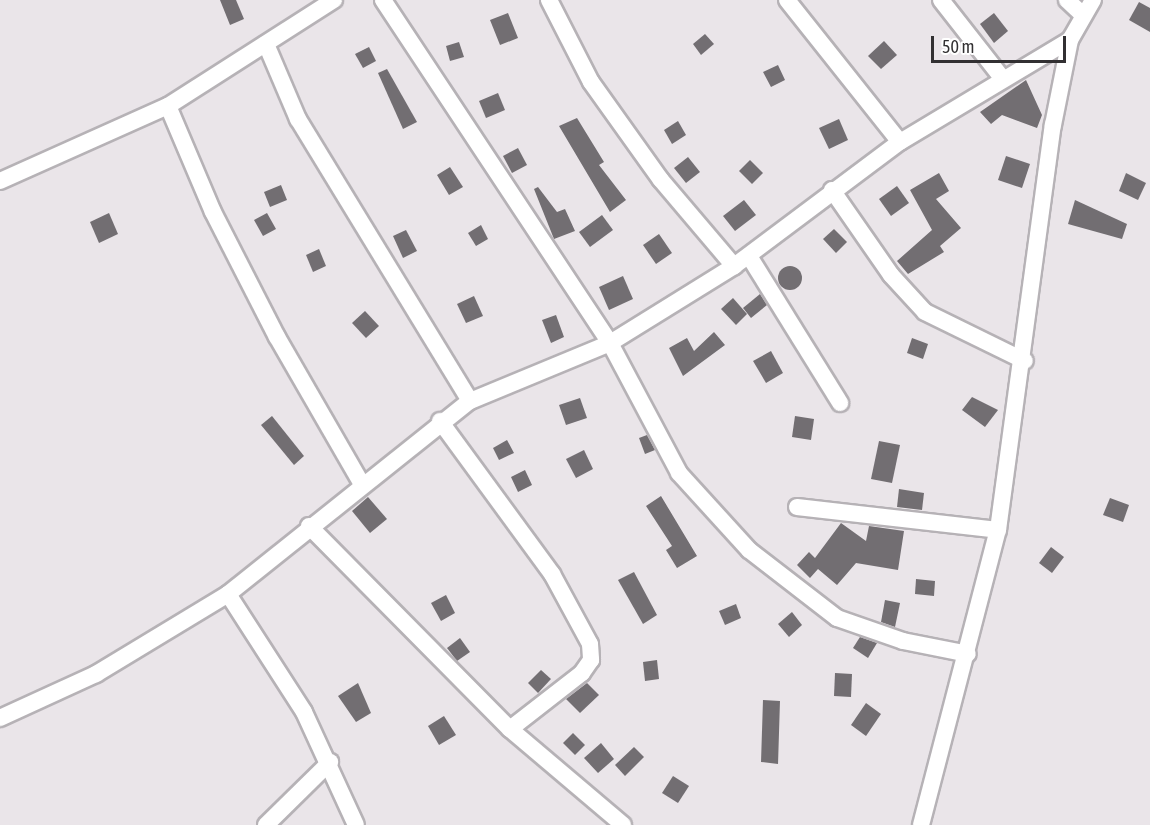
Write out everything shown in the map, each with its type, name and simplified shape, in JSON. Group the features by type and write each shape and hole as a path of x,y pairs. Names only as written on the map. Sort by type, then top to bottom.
{"street":[{"path":"0,181 168,106 334,0"},
{"path":"383,0 610,343 679,473 749,550 858,628 968,654"},
{"path":"549,0 591,82 661,180 734,266"},
{"path":"787,0 900,142"},
{"path":"941,0 1003,79"},
{"path":"1068,0 1082,14"},
{"path":"921,825 968,654 998,530 1009,434 1025,361 1050,148 1070,40 1082,14 1093,0"},
{"path":"0,718 96,674 228,594 440,421 471,401 610,343 734,266 832,190 900,142 1070,40"},
{"path":"266,44 298,119 471,401"},
{"path":"168,106 271,327 362,484"},
{"path":"832,190 891,275 925,312 1025,361"},
{"path":"748,256 840,403"},
{"path":"440,421 552,574 590,644 591,660 582,673 510,729"},
{"path":"797,507 998,530"},
{"path":"309,526 510,729 623,825"},
{"path":"228,594 330,762 356,825"},
{"path":"266,825 330,762"}],"building":[{"path":"220,0 236,0 244,19 230,25"},
{"path":"1139,2 1150,8 1150,32 1129,20"},
{"path":"508,13 518,38 500,45 490,20"},
{"path":"994,13 1008,31 994,43 980,24"},
{"path":"705,34 714,44 701,55 693,44"},
{"path":"884,41 897,55 881,69 868,56"},
{"path":"459,42 464,57 450,61 446,46"},
{"path":"369,47 376,61 363,68 355,54"},
{"path":"778,65 785,80 771,87 763,72"},
{"path":"387,69 417,122 403,129 378,73"},
{"path":"1026,80 1042,115 1037,128 1002,115 991,124 980,112"},
{"path":"498,93 505,110 486,118 479,101"},
{"path":"577,118 604,162 599,165 626,200 610,212 559,126"},
{"path":"839,119 848,140 829,149 819,128"},
{"path":"678,121 686,135 672,144 664,130"},
{"path":"518,148 527,165 512,173 503,156"},
{"path":"1006,156 1030,164 1022,188 998,180"},
{"path":"688,157 700,172 686,183 674,168"},
{"path":"750,160 763,173 752,184 739,171"},
{"path":"450,167 463,187 449,195 437,175"},
{"path":"939,173 949,191 936,199 961,228 940,246 944,252 908,274 897,261 932,230 910,190"},
{"path":"1126,173 1146,183 1138,200 1119,191"},
{"path":"281,185 287,200 270,207 264,192"},
{"path":"897,186 909,203 891,216 879,199"},
{"path":"538,187 557,212 565,209 575,231 554,239 534,189"},
{"path":"744,200 756,215 735,231 723,216"},
{"path":"1075,200 1127,224 1122,239 1068,224"},
{"path":"109,213 118,234 99,243 90,222"},
{"path":"267,213 276,229 263,236 254,220"},
{"path":"602,215 613,230 590,247 579,232"},
{"path":"481,225 488,239 476,246 468,233"},
{"path":"834,229 847,242 836,253 823,239"},
{"path":"406,230 417,251 403,258 393,236"},
{"path":"659,234 672,253 656,264 643,245"},
{"path":"319,249 326,266 313,272 306,255"},
{"path":"790,266 799,269 802,278 799,287 790,290 781,287 778,278 781,269"},
{"path":"623,276 633,299 609,310 599,287"},
{"path":"760,294 767,305 751,318 743,308"},
{"path":"474,296 483,316 466,323 457,304"},
{"path":"733,298 747,314 736,325 721,309"},
{"path":"365,311 379,326 366,338 352,323"},
{"path":"556,315 564,337 551,343 542,320"},
{"path":"714,332 725,345 683,376 669,348 687,338 694,351"},
{"path":"912,338 928,344 923,359 907,353"},
{"path":"771,351 783,373 766,383 753,361"},
{"path":"972,397 998,410 985,427 962,410"},
{"path":"580,398 587,418 566,425 559,405"},
{"path":"272,416 304,456 294,465 261,425"},
{"path":"795,416 814,419 811,440 792,437"},
{"path":"647,435 655,450 645,454 639,438"},
{"path":"507,440 514,453 499,460 493,448"},
{"path":"879,441 900,445 892,483 871,479"},
{"path":"584,450 593,469 576,478 566,459"},
{"path":"525,470 532,485 518,492 511,477"},
{"path":"899,489 924,493 922,510 897,507"},
{"path":"661,496 697,556 677,568 666,550 672,546 646,506"},
{"path":"368,497 387,519 370,533 352,511"},
{"path":"1110,498 1129,505 1123,522 1103,515"},
{"path":"841,523 866,541 869,526 904,531 898,570 856,563 837,585 818,569 810,578 797,565 809,552 815,558"},
{"path":"1051,547 1064,557 1052,573 1039,563"},
{"path":"634,572 657,615 643,624 618,580"},
{"path":"916,579 935,581 934,596 915,594"},
{"path":"446,595 455,613 441,621 431,603"},
{"path":"885,600 900,603 895,627 881,622"},
{"path":"736,604 741,618 725,625 719,611"},
{"path":"792,612 802,625 789,637 778,624"},
{"path":"860,637 877,643 868,658 853,648"},
{"path":"460,638 470,652 457,661 447,648"},
{"path":"657,660 659,679 645,681 643,662"},
{"path":"541,670 551,679 538,693 528,683"},
{"path":"835,673 852,674 851,697 834,696"},
{"path":"358,683 371,713 356,722 338,696"},
{"path":"587,683 599,695 580,713 566,699"},
{"path":"763,700 780,701 778,764 761,762"},
{"path":"866,703 881,714 866,736 851,725"},
{"path":"444,716 456,735 439,745 428,726"},
{"path":"573,733 585,745 575,755 563,743"},
{"path":"601,743 614,759 598,773 584,758"},
{"path":"634,747 644,757 625,776 615,765"},
{"path":"673,776 689,786 678,803 662,793"}]}
